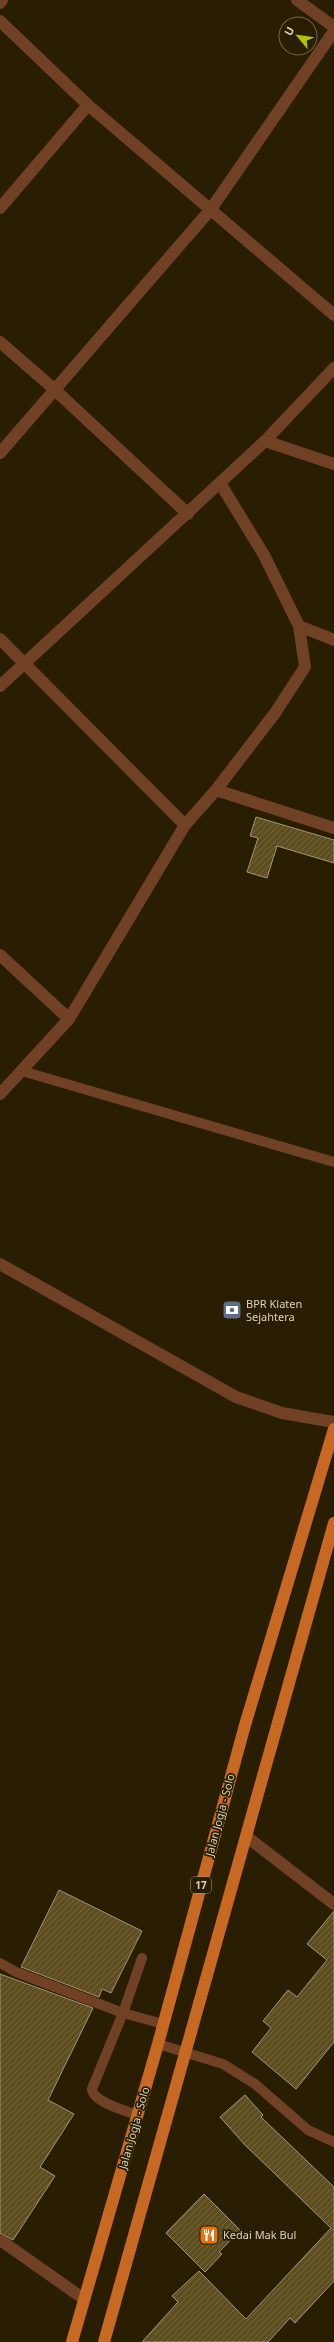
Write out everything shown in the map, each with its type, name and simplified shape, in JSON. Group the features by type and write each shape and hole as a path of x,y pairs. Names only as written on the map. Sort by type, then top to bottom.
{"highway":[{"name":"Jalan Jogja - Solo","path":"72,2342 158,2044 245,1725 334,1429"},
{"path":"104,2342 247,1837 303,1627 334,1524"}],"street":[{"path":"297,0 334,27"},
{"path":"0,21 88,105 334,314"},
{"path":"0,453 211,209 334,31"},
{"path":"0,208 88,105"},
{"path":"0,342 54,389 188,514"},
{"path":"0,686 188,514 265,441 334,368"},
{"path":"265,441 334,464"},
{"path":"0,1094 69,1019 185,825 216,790 275,713 305,667 299,626 264,555 220,483"},
{"path":"299,626 334,640"},
{"path":"0,639 185,825"},
{"path":"216,790 334,828"},
{"path":"0,955 69,1019"},
{"path":"0,1264 236,1397 282,1413 334,1422"},
{"path":"247,1837 334,1904"},
{"path":"0,2240 84,2299"}],"lane":[{"path":"22,1071 334,1162"},
{"path":"137,2115 98,2099 93,2093 92,2089 123,2013 142,1958"},
{"path":"0,1963 16,1972 123,2013 163,2024"},
{"path":"158,2044 223,2064 255,2084 308,2130 334,2142"}],"building":[{"path":"256,817 334,840 334,863 277,846 267,878 247,872 258,838 250,836"},
{"path":"59,1890 142,1931 111,1993 102,1989 99,1997 21,1967"},
{"path":"334,1911 334,2042 296,2089 252,2052 271,2028 263,2021 288,1990 297,1997 327,1960 307,1944"},
{"path":"0,1974 93,2008 48,2100 74,2114 40,2167 55,2176 13,2240 0,2233"},
{"path":"245,2095 263,2115 261,2117 334,2187 334,2281 295,2323 290,2318 268,2342 142,2342 178,2302 172,2296 199,2271 246,2319 331,2228 245,2145 220,2117"},
{"path":"204,2194 240,2230 219,2252 222,2254 205,2272 166,2233"}],"place":[{"name":"BPR Klaten Sejahtera","path":"232,1310"},
{"name":"Kedai Mak Bul","path":"209,2235"}]}
